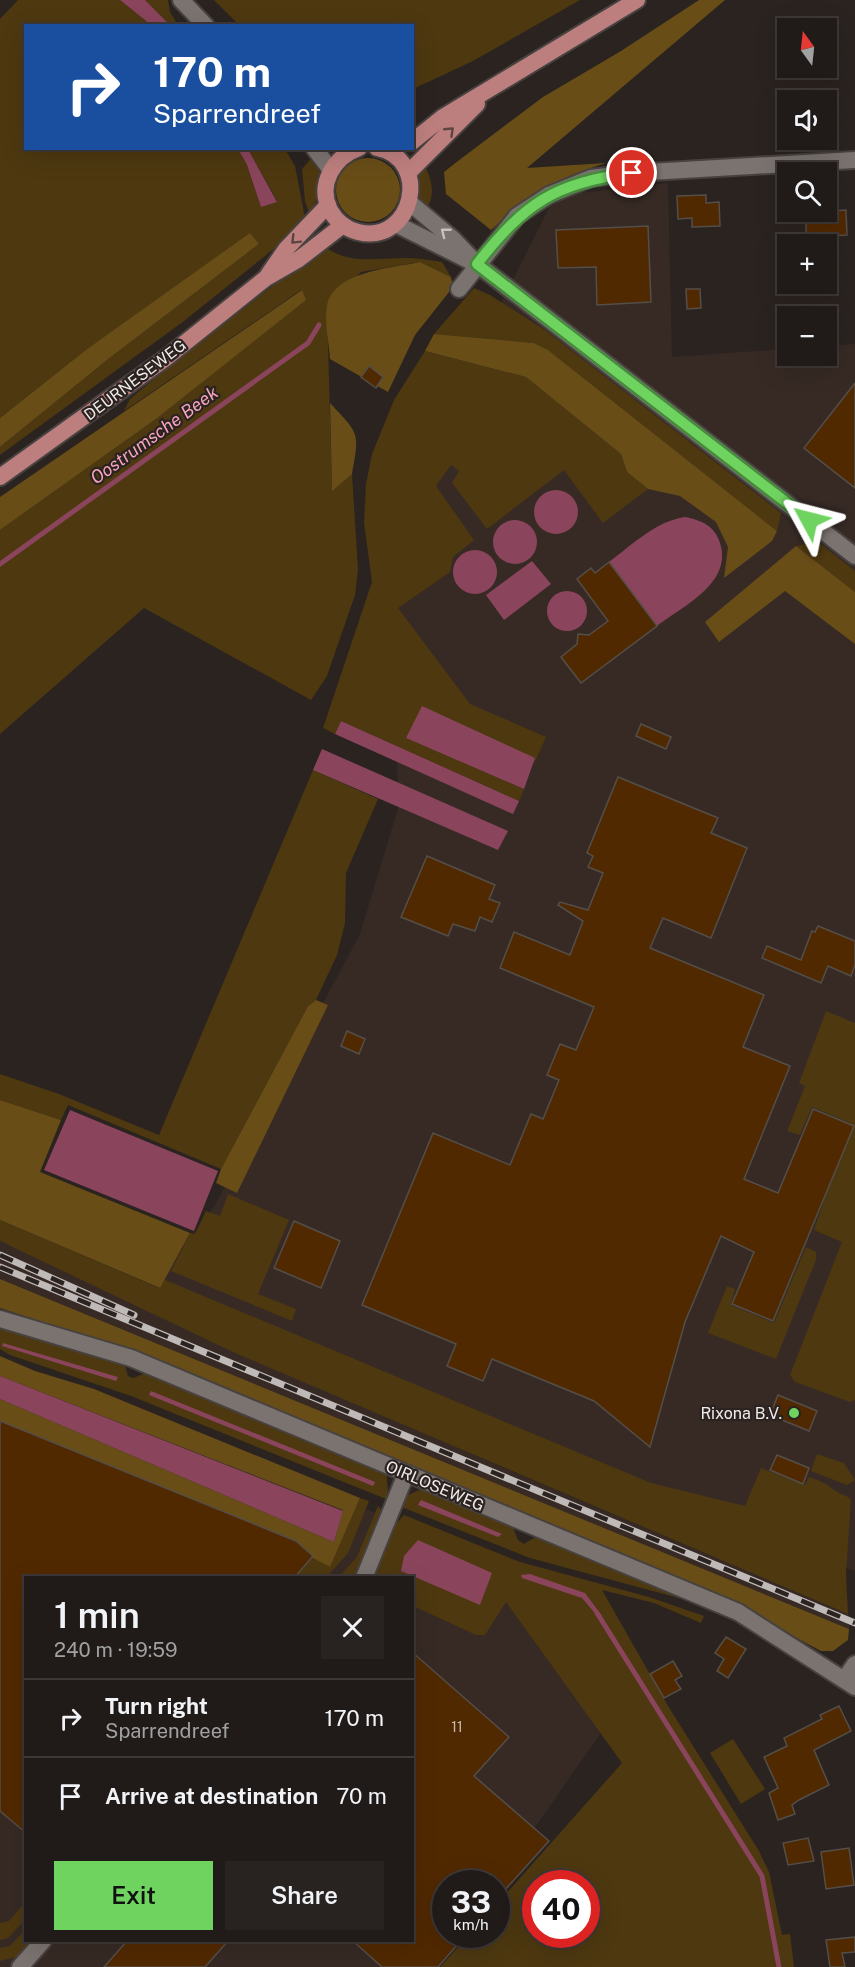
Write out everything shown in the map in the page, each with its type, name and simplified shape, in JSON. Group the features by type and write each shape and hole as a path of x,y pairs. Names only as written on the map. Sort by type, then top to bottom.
{"main road":[{"path":"414,140 443,117 637,0"},
{"path":"408,173 494,87"},
{"path":"351,150 331,170 326,181 328,205 343,225 364,233 386,230 396,224 410,203 412,188 408,173 391,150"},
{"name":"DEURNESEWEG","path":"266,278 286,249 328,205"},
{"name":"DEURNESEWEG","path":"0,477 166,358 266,278 299,259 343,225"}],"street":[{"path":"181,0 204,24"},
{"path":"316,150 331,170"},
{"path":"459,289 517,216 549,195 591,178 632,173 855,160"},
{"path":"410,203 453,239 477,264 855,556"},
{"path":"396,224 417,233 444,250 477,264"},
{"name":"OIRLOSEWEG","path":"0,1319 131,1358 738,1612 850,1683"},
{"path":"365,1576 406,1474"},
{"path":"850,1683 855,1664"},
{"path":"20,1967 42,1942"}],"shaded area":[{"path":"18,0 120,0 150,24 24,24 24,150 239,150 247,165 261,207 277,201 249,150 286,150 295,166 306,223 184,321 0,455 0,447 107,360 259,244 250,234 87,349 0,418 0,19"},
{"path":"120,0 145,0 169,24 150,24"},
{"path":"145,0 168,0 170,12 177,24 169,24"},
{"path":"214,0 580,0 473,61 414,89 414,24 238,24"},
{"path":"699,0 725,0 527,168 606,163 572,175 544,189 491,230 446,194 444,172 458,161 543,97 621,51"},
{"path":"239,150 249,150 277,202 261,207 247,165"},
{"path":"314,155 320,177 316,201 310,216 305,201 302,169"},
{"path":"368,158 380,160 391,167 398,178 400,190 398,202 391,213 380,220 368,222 356,220 345,213 338,202 336,190 338,178 345,167 356,160"},
{"path":"424,165 432,188 431,199 426,210 421,208 416,186"},
{"path":"668,183 672,357 777,350 777,366 837,366 837,345 855,344 855,1571 161,1287 162,1277 215,1205 360,934 398,808 393,517 555,196"},
{"path":"250,233 259,244 107,360 0,447 0,418 87,349"},
{"path":"324,246 333,252 353,258 410,258 442,262 451,277 420,262 361,272 327,306 332,490 352,474 358,569 355,595 327,676 311,700 144,608 0,734 0,530 156,419 305,300 301,290 124,411 130,399 171,365"},
{"path":"420,262 451,277 453,287 415,335 388,392 330,359 326,325 327,306 332,294 340,285 352,278 380,269"},
{"path":"474,288 490,295 545,330 781,513 777,531 548,350 534,343 434,334"},
{"path":"302,290 306,300 156,419 0,530 0,497"},
{"path":"434,334 534,343 548,350 777,531 772,541 724,578 728,547 716,522 680,496 648,489 627,472 621,454 526,377 425,351"},
{"path":"425,351 526,377 621,454 627,472 648,489 603,523 564,470 487,529 452,483 459,471 451,465 436,486 474,540 453,557 450,572 398,608 470,704 546,737 534,764 535,758 406,738 524,789 519,801 341,721 335,734 323,728 372,582 364,523 366,484 372,454 394,400"},
{"path":"330,403 352,428 356,441 352,474 332,491"},
{"path":"556,490 572,496 578,512 572,528 556,534 540,528 534,512 540,496"},
{"path":"685,517 702,522 715,532 720,543 722,557 719,570 713,582 703,592 657,626 609,562 664,523"},
{"path":"515,520 531,526 537,542 531,558 515,564 499,558 493,542 499,526"},
{"path":"818,542 855,571 855,592 796,546"},
{"path":"796,546 855,592 855,644 785,591 719,642 705,622"},
{"path":"475,550 491,556 497,572 491,588 475,594 459,588 453,572 459,556"},
{"path":"532,561 551,584 504,620 486,595"},
{"path":"567,591 575,592 581,597 586,603 586,619 581,625 575,630 567,631 559,630 553,625 548,619 547,611 548,603 553,597 559,592"},
{"path":"422,706 535,758 524,789 406,738"},
{"path":"341,721 519,801 513,814 335,734"},
{"path":"322,749 508,831 498,850 313,770"},
{"path":"313,770 378,799 346,873 345,923 337,955 316,1000 308,1006 221,1169 68,1105 61,1120 0,1100 0,1074 59,1094 159,1135"},
{"path":"316,1000 328,1005 237,1193 216,1183 221,1169 308,1006"},
{"path":"826,1011 855,1023 855,1400 850,1402 795,1382 790,1375 842,1242 814,1230 850,1123 812,1107 800,1135 787,1131 805,1086 799,1083"},
{"path":"0,1100 61,1120 40,1172 190,1233 160,1288 0,1220"},
{"path":"70,1110 218,1171 194,1231 44,1170"},
{"path":"228,1194 289,1220 258,1294 296,1309 292,1321 171,1271 190,1233 195,1234 206,1211 220,1216"},
{"path":"0,1220 159,1288 163,1279 651,1483 745,1506 761,1468 805,1485 809,1477 820,1481 851,1500 846,1574 848,1614 235,1353 0,1241"},
{"path":"0,1241 504,1468 848,1614 849,1629 0,1279"},
{"path":"806,1247 816,1252 816,1260 776,1359 708,1333 727,1286 735,1289 731,1305 774,1323"},
{"path":"0,1279 849,1629 848,1640 833,1651 821,1651 703,1588 146,1356 0,1308"},
{"path":"0,1327 125,1366 128,1376 133,1378 146,1373 386,1470 388,1491 386,1499 131,1396 10,1355 0,1349"},
{"path":"3,1343 118,1377 116,1381 2,1346"},
{"path":"0,1356 35,1371 94,1389 360,1498 330,1567 305,1554 0,1434 0,1399 334,1542 343,1510 0,1376"},
{"path":"0,1358 552,1586 634,1686 505,1870 432,1870 432,1948 439,1948 437,1967 0,1967"},
{"path":"0,1376 343,1511 334,1542 0,1399"},
{"path":"151,1391 375,1482 373,1486 149,1395"},
{"path":"817,1454 844,1463 855,1480 847,1485 811,1471"},
{"path":"422,1489 512,1525 518,1540 524,1544 537,1536 692,1598 690,1601 530,1558 399,1506 403,1497"},
{"path":"360,1498 369,1501 348,1553 328,1576 294,1576 305,1554 330,1567"},
{"path":"421,1500 502,1534 498,1537 418,1505"},
{"path":"378,1506 381,1509 357,1571 354,1576 340,1576 357,1557"},
{"path":"404,1515 520,1562 649,1597 704,1616 701,1623 654,1603 602,1590 668,1706 759,1851 769,1872 782,1935 790,1934 794,1967 440,1967 457,1948 510,1948 510,1889 522,1876 522,1948 600,1948 600,1870 527,1870 622,1763 506,1602 485,1635 476,1635 414,1606 414,1576 373,1576 395,1525"},
{"path":"418,1540 492,1573 480,1605 401,1571 404,1556"},
{"path":"530,1574 585,1593 602,1616 599,1618 582,1598 522,1578 521,1575"},
{"path":"733,1739 765,1789 741,1804 710,1753"},
{"path":"24,1903 24,1921 8,1938 0,1940 0,1923 9,1921"},
{"path":"24,1931 24,1942 34,1942 16,1957 0,1961 0,1948 10,1946"}],"building":[{"path":"706,195 706,203 719,202 720,226 692,227 692,218 678,219 677,196"},
{"path":"846,210 847,235 806,234 806,223 837,222 837,211"},
{"path":"648,226 651,302 597,305 596,267 558,268 556,230"},
{"path":"686,289 700,289 701,308 687,309"},
{"path":"369,366 383,377 376,388 361,377"},
{"path":"855,383 855,488 804,448"},
{"path":"609,562 657,626 581,683 561,657 577,644 578,634 589,635 608,621 577,579 591,568 595,573"},
{"path":"641,724 671,737 666,749 636,736"},
{"path":"618,777 718,818 711,833 747,848 711,938 663,918 650,948 764,995 743,1047 790,1066 744,1179 778,1193 813,1109 854,1126 773,1321 732,1304 754,1252 721,1236 685,1322 650,1447 594,1401 492,1359 483,1381 447,1366 456,1344 362,1305 433,1133 510,1165 531,1114 543,1119 559,1080 547,1075 560,1044 576,1050 594,1007 500,968 514,932 570,955 583,921 558,905 560,902 588,910 603,873 588,867 593,856 587,853"},
{"path":"427,856 495,885 489,899 500,903 492,922 480,917 475,931 453,924 448,936 401,917"},
{"path":"818,926 855,941 855,965 851,976 828,966 821,983 762,958 767,946 801,960 812,931 815,932"},
{"path":"347,1031 365,1039 359,1054 341,1046"},
{"path":"294,1221 340,1241 321,1288 274,1268"},
{"name":"Rixona B.V.","path":"778,1395 817,1411 809,1431 770,1415"},
{"path":"0,1421 296,1541 313,1556 296,1576 24,1576 24,1831 0,1811"},
{"path":"777,1455 809,1468 803,1484 770,1470"},
{"path":"726,1637 746,1649 728,1678 717,1671 724,1659 715,1653"},
{"path":"414,1654 509,1737 474,1776 549,1841 510,1884 510,1870 432,1870 432,1948 455,1948 438,1967 382,1967 354,1942 414,1942"},
{"path":"673,1661 682,1676 675,1680 681,1689 664,1698 650,1674"},
{"path":"839,1706 851,1731 814,1750 829,1785 792,1805 795,1814 778,1820 769,1793 778,1788 764,1757 787,1746 784,1738 822,1719 820,1715"},
{"path":"808,1838 814,1861 788,1865 783,1843"},
{"path":"849,1848 854,1885 826,1889 821,1852"},
{"path":"855,1937 855,1952 842,1953 845,1967 830,1967 826,1940"},
{"path":"126,1942 227,1942 205,1967 104,1967"}],"waterway":[{"name":"Oostrumsche Beek","path":"0,564 308,343 319,325"},
{"path":"597,1613 762,1876 779,1967"}],"railway":[{"path":"0,1255 134,1315"},
{"path":"0,1267 855,1623"}],"place":[{"name":"Rixona B.V.","path":"794,1413"}],"route":[{"path":"632,173 591,178 549,195 517,216 477,264 809,520"}]}
